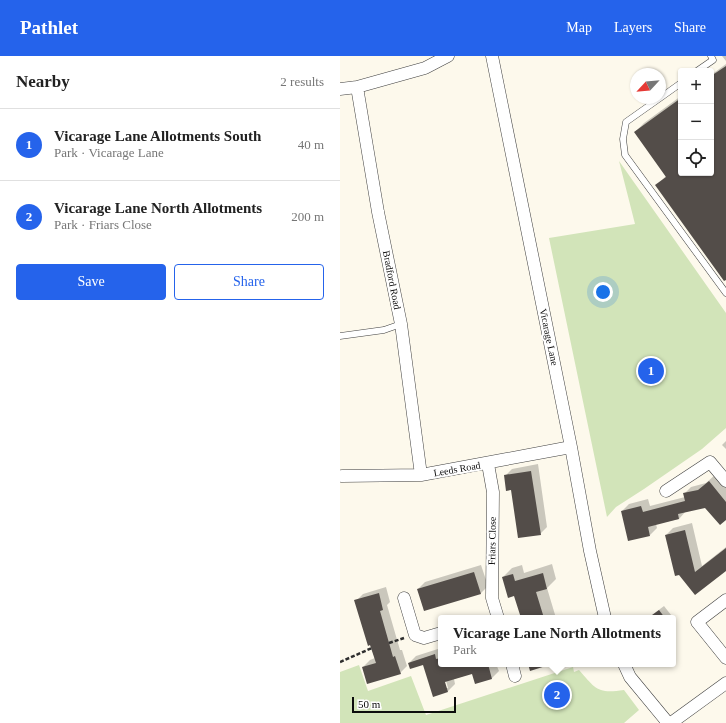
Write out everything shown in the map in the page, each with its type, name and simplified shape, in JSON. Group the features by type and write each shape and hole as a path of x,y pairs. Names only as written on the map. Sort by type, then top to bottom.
{"street":[{"path":"340,89 356,87 425,68 448,56"},
{"name":"Vicarage Lane","path":"492,56 571,447 590,551 604,615"},
{"name":"Bradford Road","path":"356,87 378,212 401,324 421,475"},
{"name":"Leeds Road","path":"342,476 421,475 488,464 571,447"},
{"path":"666,491 710,462 726,481"},
{"name":"Friars Close","path":"488,464 493,492 491,578 495,615"},
{"path":"404,598 415,635 424,638 438,634"},
{"path":"726,600 697,622 726,658"},
{"path":"625,667 630,677 668,723"},
{"path":"671,723 726,683"}],"lane":[{"path":"701,68 713,60 711,56"},
{"path":"666,94 678,85"},
{"path":"652,104 626,122 623,139 625,154 726,293"},
{"path":"340,336 384,330 401,324"}],"path":[{"path":"340,662 372,648"}],"green space":[{"path":"619,161 726,313 726,428 702,449 616,507 607,517 549,238 635,224"},
{"path":"359,665 368,691 411,676 426,715 573,667 574,672 579,670 589,682 598,689 608,691 624,690 639,710 624,723 340,723 340,672"}],"building":[{"path":"726,66 726,280 724,281 655,185 666,177 634,132 678,100 678,176 714,176 714,74"},
{"path":"531,471 541,535 518,538 511,490 506,491 504,475"},
{"path":"709,481 726,502 726,520 720,525 705,508 678,514 679,519 648,527 650,536 628,541 621,511 641,506 643,512 685,501 683,493 698,490"},
{"path":"685,530 695,572 726,548 726,571 695,595 679,575 675,576 665,535"},
{"path":"474,572 481,594 424,611 417,589"},
{"path":"543,573 547,589 536,592 543,615 520,615 514,596 508,598 502,577 513,574 515,581"},
{"path":"379,593 383,610 380,611 393,657 395,656 401,674 367,684 362,667 376,663 370,645 368,646 354,600"},
{"path":"659,610 663,615 652,615"},
{"path":"435,654 436,659 438,659 438,667 489,667 492,679 475,684 472,674 445,682 448,692 433,697 423,665 410,669 408,663"},
{"path":"529,667 543,667 530,671"}],"place":[{"name":"Vicarage Lane Allotments South","path":"651,371"},
{"name":"Vicarage Lane North Allotments","path":"557,695"}]}
